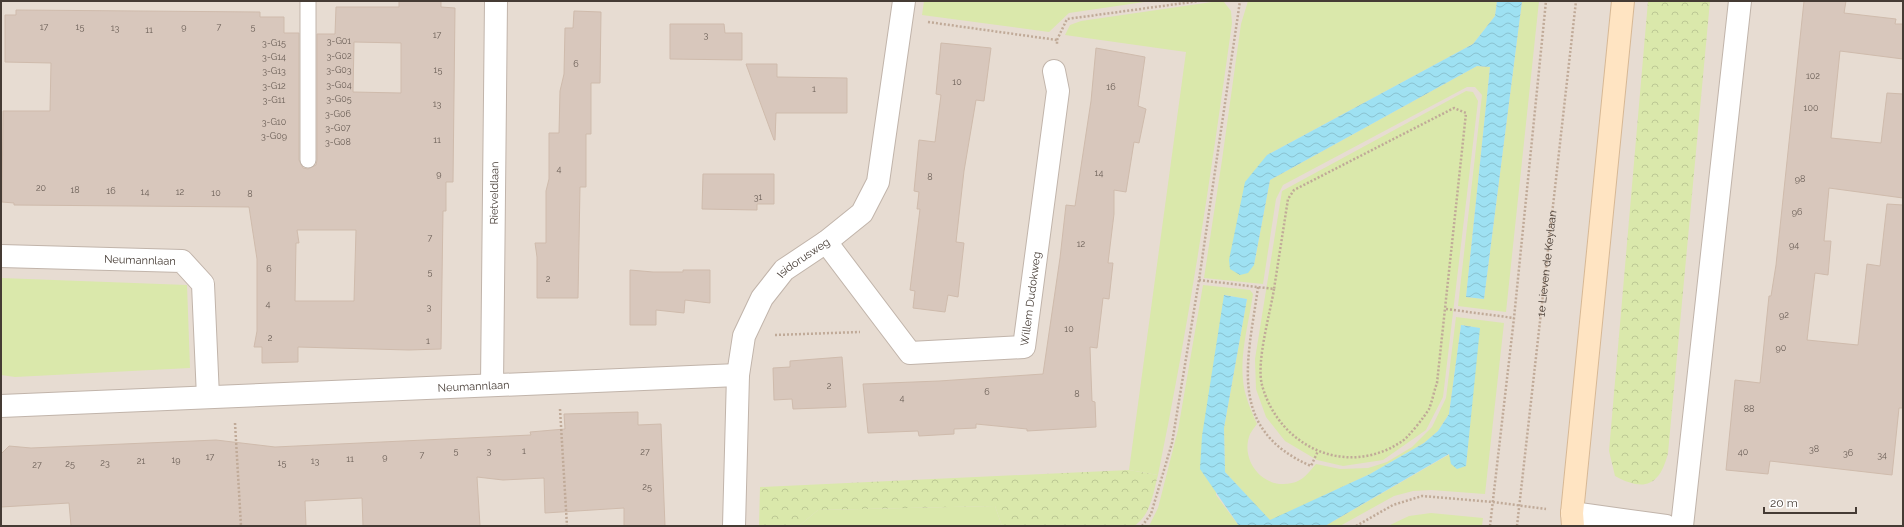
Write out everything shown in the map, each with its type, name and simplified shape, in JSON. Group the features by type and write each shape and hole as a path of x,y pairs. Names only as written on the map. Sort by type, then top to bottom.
{"main road":[{"path":"1571,522 1623,1"}],"street":[{"name":"Rietveldlaan","path":"492,385 496,1"},
{"path":"1682,526 1740,1"},
{"name":"Isidorusweg","path":"734,526 738,375 744,336 762,298 784,270 826,242 862,213 878,182 903,10"},
{"name":"Willem Dudokweg","path":"826,242 910,353 1024,347 1058,91 1054,71"},
{"name":"Neumannlaan","path":"1,256 182,261 203,284 208,397"},
{"name":"Neumannlaan","path":"1,406 738,375"},
{"path":"1571,522 1666,526"}],"lane":[{"path":"308,1 308,160"}],"path":[{"path":"1054,71 1057,40 1067,19 1199,1"},
{"path":"1142,526 1151,514 1172,443 1240,1"},
{"path":"1490,526 1514,318 1546,1"},
{"name":"1e Lieven de Keylaan","path":"1517,526 1576,1"},
{"path":"903,10 1057,40"},
{"path":"1454,108 1466,113 1437,383 1428,410 1402,442 1371,456 1342,458 1318,451 1296,439 1272,410 1262,384 1261,364 1274,289 1288,199 1294,190 1454,108"},
{"path":"1198,280 1274,289"},
{"path":"1258,287 1248,365 1248,391 1258,419 1272,442 1293,458 1312,466 1318,451"},
{"path":"1446,309 1514,318"},
{"path":"744,336 894,330"},
{"path":"559,383 567,526"},
{"path":"234,396 241,526"},
{"path":"1356,526 1393,505 1422,496 1519,505 1571,522"}],"shaded area":[{"path":"1,1 1903,1 1903,526 1,526"}],"green space":[{"path":"924,1 1151,1 1069,13 1049,32 922,15"},
{"path":"1248,1 1497,1 1495,16 1473,44 1267,155 1254,265 1270,180 1477,66 1490,67 1466,297 1484,299 1522,1 1539,1 1506,312 1458,306 1482,95 1475,87 1467,87 1283,185 1276,199 1263,284 1204,278 1241,24"},
{"path":"1648,1 1710,1 1668,453 1665,464 1655,479 1649,483 1634,484 1615,476 1609,451"},
{"path":"1212,2 1224,2 1231,11 1232,23 1208,193 1190,306 1158,475 1129,470 1186,52 1065,35 1070,25 1081,21"},
{"path":"1466,91 1473,92 1478,101 1443,397 1426,430 1383,460 1343,466 1317,460 1285,441 1266,417 1256,389 1255,359 1282,191"},
{"path":"1,278 187,285 190,368 15,377 1,375"},
{"path":"1203,285 1250,290 1253,294 1242,369 1248,402 1257,424 1251,432 1247,447 1252,465 1257,472 1264,478 1282,484 1296,482 1306,476 1316,464 1340,469 1368,468 1387,462 1412,447 1432,427 1446,398 1456,317 1504,323 1485,494 1431,490 1413,491 1394,496 1340,526 1325,526 1450,454 1466,466 1479,328 1461,325 1449,414 1438,431 1424,443 1370,474 1270,521 1225,472 1224,428 1247,299 1224,295 1216,495 1239,526 1149,526 1158,508 1178,430"},
{"path":"1129,470 1158,475 1148,510 1140,521 1134,526 1002,526 995,506 818,510 799,526 759,526 760,487"},
{"path":"995,506 1002,526 799,526 818,510"},
{"path":"1431,513 1483,518 1482,526 1388,526 1409,516"}],"water":[{"path":"1497,1 1522,1 1484,299 1466,297 1490,67 1477,66 1270,180 1254,265 1248,273 1240,275 1230,269 1229,260 1245,182 1267,155 1473,44 1495,16"},
{"path":"1224,295 1247,299 1224,428 1225,472 1270,520 1370,474 1424,443 1438,431 1449,414 1461,325 1480,328 1466,466 1457,469 1451,464 1449,454 1325,526 1239,526 1200,469 1202,436"}],"building":[{"path":"399,1 441,1 441,7 455,8 453,182 446,182 446,211 443,211 441,349 409,350 298,347 298,362 262,363 262,347 254,347 257,331 257,259 249,207 14,205 14,203 2,202 3,111 50,111 51,63 5,62 5,15 16,15 16,10 260,12 260,17 284,17 284,33 299,33 299,160 303,168 308,169 316,165 317,160 317,34 335,34 336,7 399,7","holes":["354,42 401,43 401,93 353,92","297,230 356,230 354,301 295,301 296,243 299,243"]},
{"path":"1804,1 1846,1 1844,13 1896,19 1895,24 1903,24 1903,59 1840,51 1831,138 1881,143 1887,93 1903,94 1903,198 1829,188 1824,241 1831,241 1828,275 1815,273 1807,340 1858,345 1867,264 1880,266 1887,204 1903,205 1903,408 1899,408 1892,475 1770,461 1768,474 1726,470 1735,380 1760,383 1769,296 1771,296 1776,265"},
{"path":"574,11 601,12 600,83 591,83 591,134 586,134 586,187 580,187 578,298 537,298 537,257 535,243 546,243 546,191 549,179 549,133 559,133 560,91 564,74 565,28 573,28"},
{"path":"670,24 724,24 725,33 742,33 742,60 670,59"},
{"path":"941,43 991,48 984,101 976,100 964,171 956,242 964,243 958,297 948,295 945,312 913,308 915,291 910,290 920,209 917,209 919,192 914,191 919,140 935,142 941,95 936,94"},
{"path":"1096,48 1145,57 1138,106 1146,109 1139,143 1134,142 1126,192 1114,190 1114,214 1108,263 1113,263 1109,299 1103,298 1097,348 1090,347 1092,401 1095,402 1096,427 1027,431 1027,429 976,424 976,428 954,429 954,434 919,436 918,431 868,433 863,384 939,381 1043,374 1060,258 1066,205 1075,206 1091,101"},
{"path":"746,64 777,64 777,77 847,78 847,113 776,113 774,140"},
{"path":"703,174 774,174 774,204 757,204 757,210 702,209"},
{"path":"630,270 683,272 683,270 710,270 710,303 685,300 684,313 656,310 656,325 630,325"},
{"path":"842,357 846,407 793,409 792,399 774,400 773,368 790,367 790,361"},
{"path":"638,412 638,425 661,424 665,526 624,526 624,508 545,513 544,478 503,480 477,477 480,526 363,526 362,498 305,501 306,526 71,526 69,503 1,507 1,454 9,446 31,448 216,440 275,447 531,435 530,432 565,429 564,414"}]}
